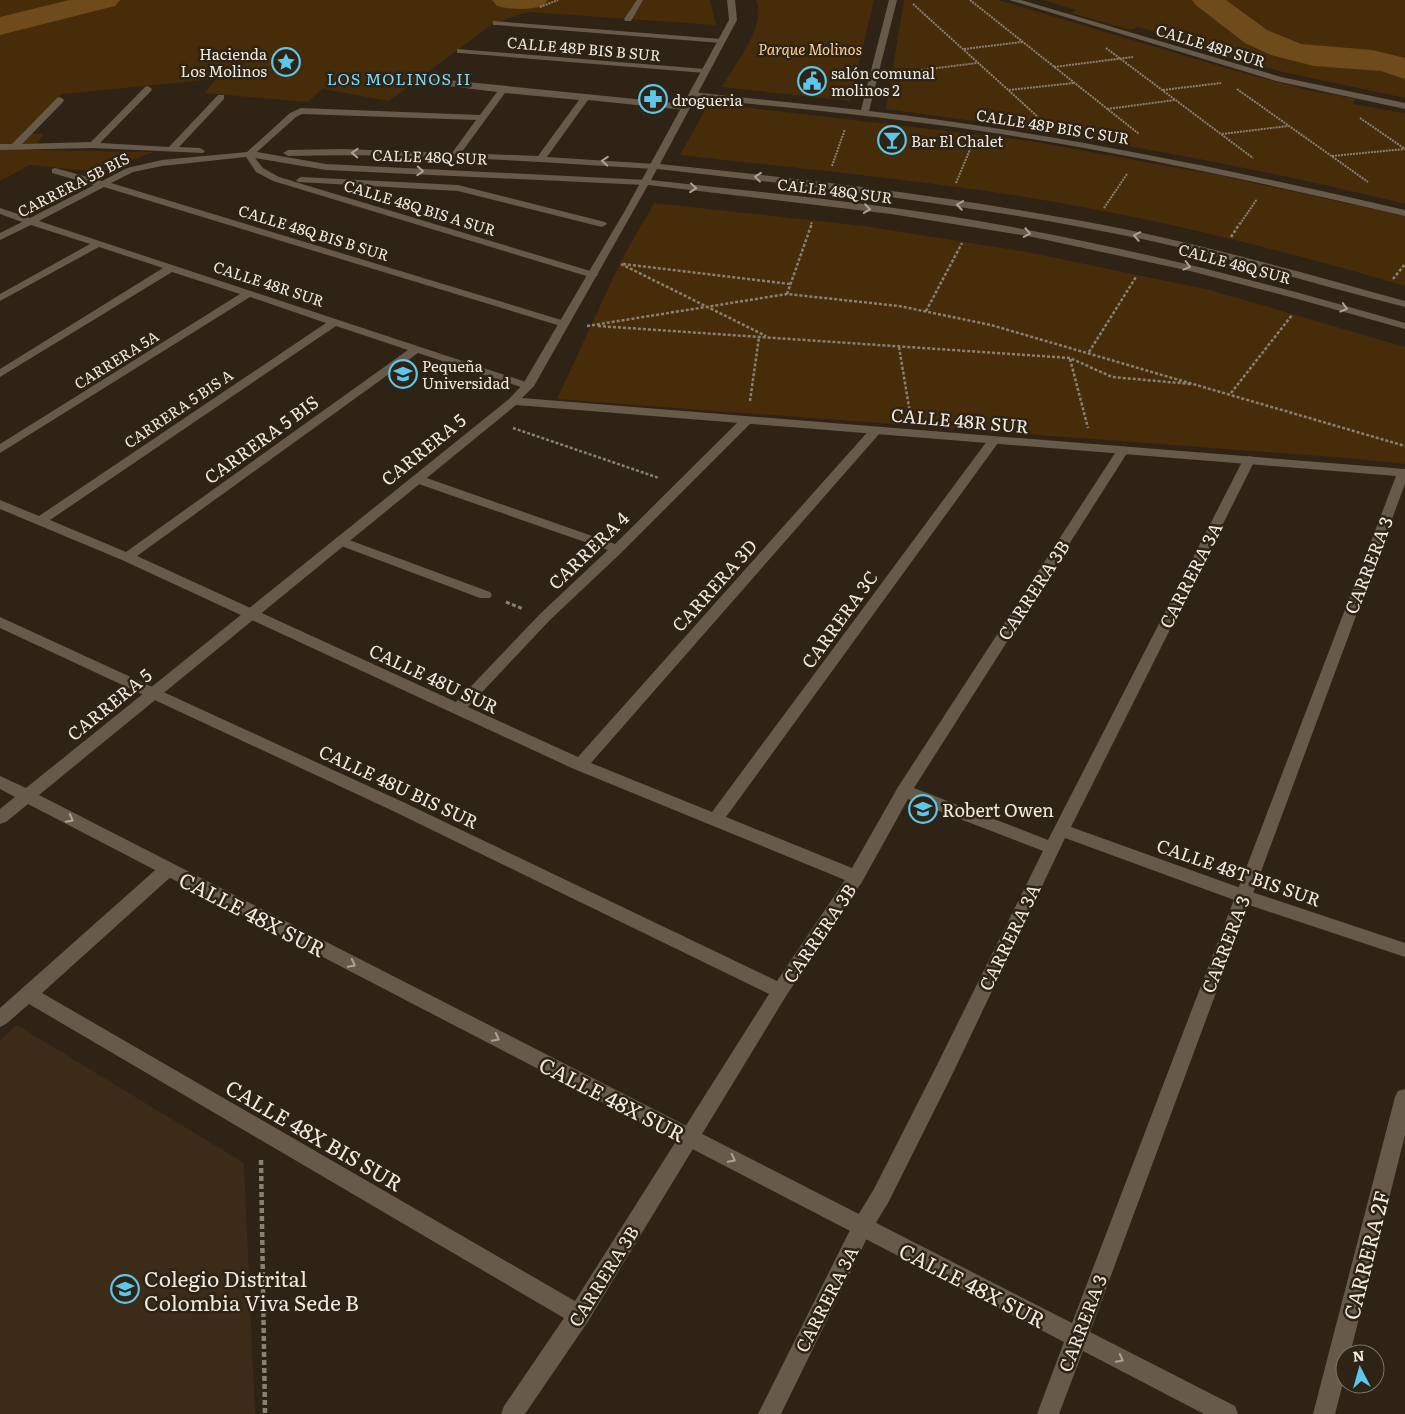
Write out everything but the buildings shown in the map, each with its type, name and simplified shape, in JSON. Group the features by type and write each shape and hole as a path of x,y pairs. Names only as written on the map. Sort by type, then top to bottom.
{"street":[{"name":"CARRERA 5","path":"0,818 513,401 528,386 632,207 722,41 733,20 731,0"},
{"path":"864,114 893,0"},
{"name":"CALLE 48P SUR","path":"1013,0 1262,75 1405,106"},
{"path":"496,23 722,41"},
{"name":"CALLE 48P BIS B SUR","path":"460,51 705,71"},
{"path":"427,81 685,107"},
{"name":"CARRERA 5B BIS","path":"93,145 148,89"},
{"path":"454,156 502,90"},
{"name":"CALLE 48P BIS C SUR","path":"692,95 980,128 1065,142 1269,181 1405,213"},
{"path":"172,149 222,97"},
{"path":"541,158 584,98"},
{"path":"15,146 60,100"},
{"path":"250,154 293,115 301,111 322,110 482,118"},
{"name":"CALLE 48Q SUR","path":"0,147 93,145 250,154 342,152 541,158 653,166 841,187 1090,226 1230,256 1405,304"},
{"name":"CARRERA 5B BIS","path":"0,237 130,170 144,166 250,154"},
{"name":"CALLE 48Q SUR","path":"250,154 326,167 644,182 963,222 1153,258 1223,275 1405,326"},
{"name":"CALLE 48Q BIS A SUR","path":"250,154 255,166 276,179 593,275"},
{"name":"CALLE 48Q BIS B SUR","path":"55,171 564,324"},
{"path":"276,179 458,188 602,224"},
{"name":"CALLE 48R SUR","path":"0,212 528,386"},
{"path":"0,298 98,244"},
{"path":"0,374 171,268"},
{"name":"CARRERA 5A","path":"0,449 248,294"},
{"name":"CARRERA 5 BIS A","path":"40,521 334,322"},
{"name":"CARRERA 5 BIS","path":"127,557 416,349"},
{"name":"CALLE 48R SUR","path":"513,401 1404,473"},
{"name":"CARRERA 4","path":"458,709 545,617 617,549 747,420"},
{"name":"CARRERA 3D","path":"580,765 876,430"},
{"name":"CARRERA 3C","path":"715,820 994,440"},
{"name":"CARRERA 3B","path":"512,1414 579,1315 780,991 856,877 904,790 1123,450"},
{"name":"CARRERA 3A","path":"768,1414 862,1227 881,1196 1061,830 1249,460"},
{"name":"CARRERA 3","path":"1048,1414 1404,473"},
{"path":"417,479 617,549"},
{"name":"CALLE 48U SUR","path":"0,504 127,557 580,765 856,877"},
{"path":"341,541 485,595"},
{"name":"CALLE 48U BIS SUR","path":"0,622 397,806 780,991"},
{"name":"CALLE 48X SUR","path":"0,782 1227,1414"},
{"path":"904,790 1053,848"},
{"name":"CALLE 48T BIS SUR","path":"1061,830 1243,896 1405,950"},
{"path":"0,1019 168,869"},
{"name":"CALLE 48X BIS SUR","path":"28,994 579,1315"},
{"name":"CARRERA 2F","path":"1324,1414 1405,1097"}],"lane":[{"path":"628,19 640,0"}],"path":[{"path":"909,0 1065,142"},
{"path":"970,0 1172,161"},
{"path":"963,50 1023,42"},
{"path":"1104,47 1253,158"},
{"path":"1054,67 1138,56"},
{"path":"874,76 978,63"},
{"path":"1162,90 1228,82"},
{"path":"1009,90 1074,83"},
{"path":"1236,88 1368,182"},
{"path":"1107,109 1175,100"},
{"path":"831,168 852,112"},
{"path":"1222,134 1288,126"},
{"path":"955,185 980,128"},
{"path":"1331,156 1405,148"},
{"path":"1103,209 1140,155"},
{"path":"1227,244 1269,181"},
{"path":"787,294 814,217"},
{"path":"926,312 965,236"},
{"path":"768,338 620,263 790,284"},
{"path":"1392,279 1405,264"},
{"path":"1089,352 1136,276"},
{"path":"585,326 787,294 899,306 991,324 1231,393 1405,446"},
{"path":"1231,393 1293,314"},
{"path":"590,325 1070,358 1112,377 1199,384"},
{"path":"747,420 759,337"},
{"path":"899,347 913,433"},
{"path":"1070,358 1094,448"},
{"path":"510,427 681,486"},
{"path":"485,595 545,617"},
{"path":"261,1130 265,1414"}],"shaded area":[{"name":"Colegio Distrital Colombia Viva Sede B","path":"17,1025 244,1163 255,1414 0,1414 0,1040"}],"green space":[{"path":"0,0 710,0 716,25 528,12 494,23 389,101 323,89 307,102 204,93 216,79 62,94 22,133 44,134 31,150 154,152 100,172 30,165 0,181"},
{"name":"Parque Molinos","path":"756,0 874,0 850,101 722,87 754,33 758,10"},
{"path":"904,0 998,0 1236,71 1307,90 1356,99 1353,104 1405,113 1405,204 1147,149 886,109"},
{"path":"1043,0 1405,0 1405,98 1283,72 1182,45 1189,41 1138,27 1131,30 1071,13 1076,10"},
{"path":"709,103 1025,140 1217,175 1405,216 1405,286 1311,259 1216,235 1073,205 853,174 680,155"},
{"path":"654,203 864,226 1027,252 1210,290 1405,347 1405,464 1347,458 557,399 620,263"}],"waterway":[{"path":"0,26 105,0"},
{"path":"507,0 533,0"},
{"path":"1207,0 1256,36 1282,49 1314,56 1372,60 1405,69"}],"place":[{"name":"Hacienda Los Molinos","path":"286,62"},
{"name":"salón comunal molinos 2","path":"812,81"},
{"name":"drogueria","path":"653,99"},
{"name":"Bar El Chalet","path":"892,140"},
{"name":"Pequeña Universidad","path":"403,374"},
{"name":"Robert Owen","path":"923,809"},
{"name":"Colegio Distrital Colombia Viva Sede B","path":"125,1289"}],"district":[{"name":"LOS MOLINOS II","path":"399,78"}]}
